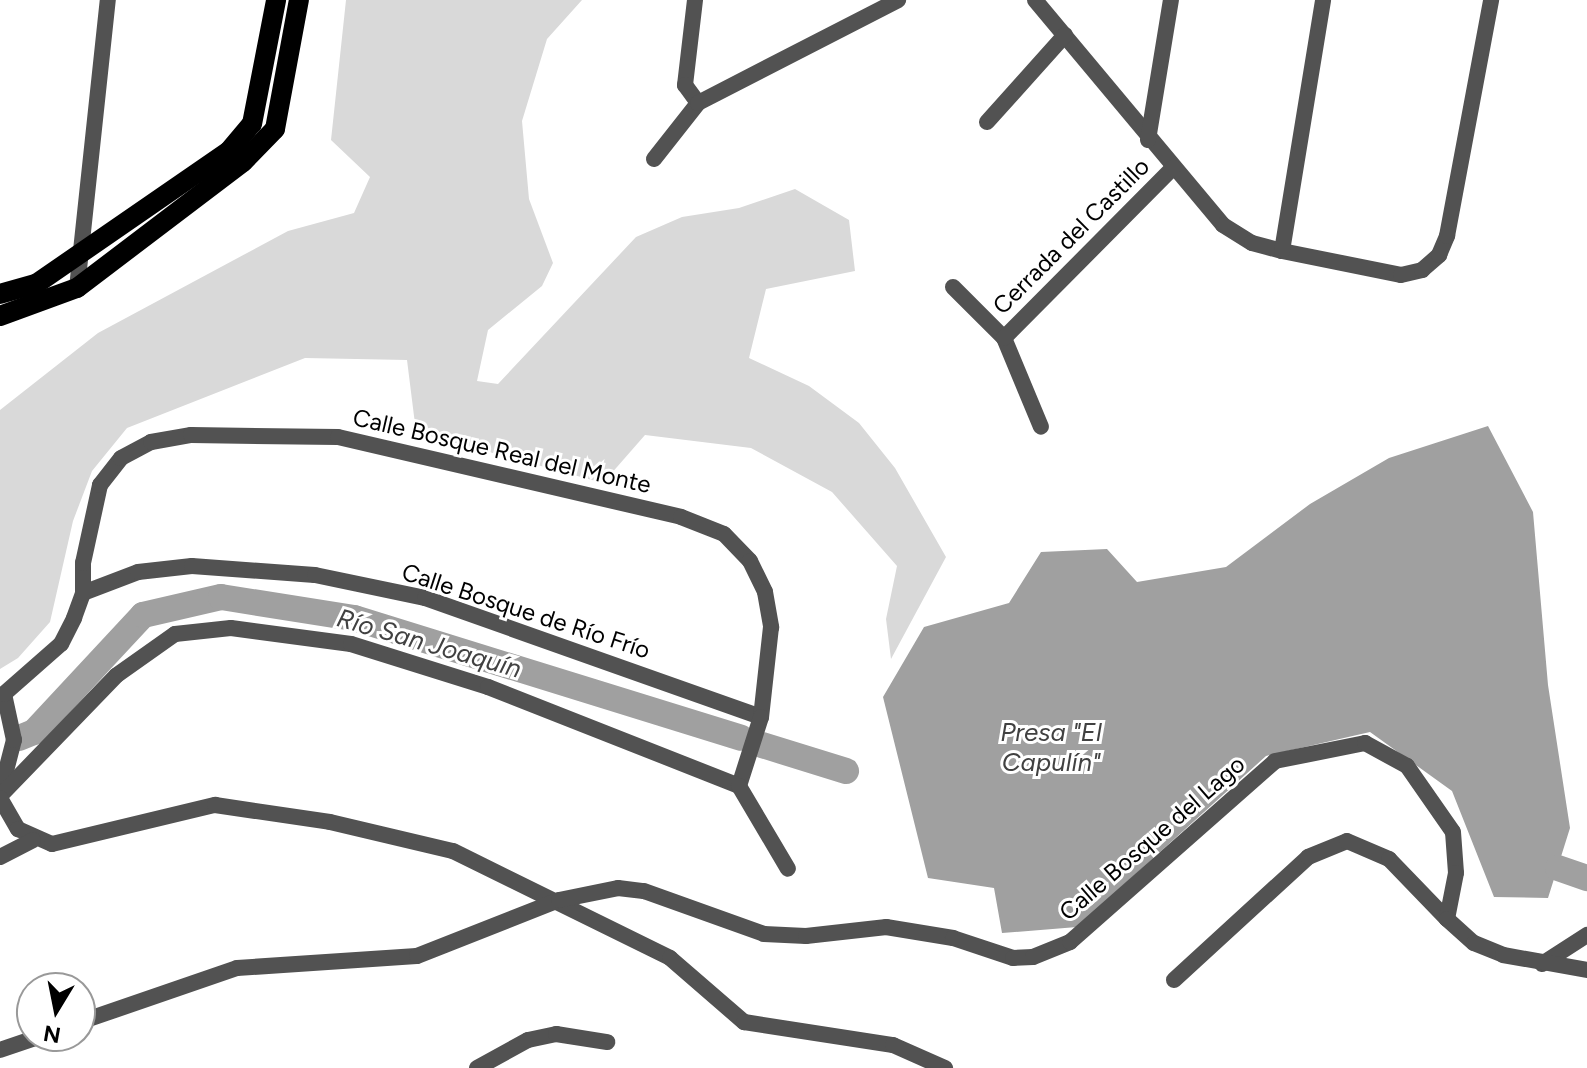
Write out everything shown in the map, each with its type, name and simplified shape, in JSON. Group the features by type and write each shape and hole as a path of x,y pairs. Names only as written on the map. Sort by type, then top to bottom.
{"main road":[{"path":"0,294 36,284 80,257 229,151 252,124 276,0"},
{"path":"0,316 77,288 243,162 275,129 299,0"}],"street":[{"path":"77,288 108,0"},
{"path":"695,0 685,85 698,103"},
{"path":"1035,0 1148,140 1223,225 1252,243 1401,275 1422,270 1439,255 1447,236 1491,0"},
{"path":"1148,140 1171,0"},
{"path":"1282,251 1323,0"},
{"path":"654,159 698,103 887,2"},
{"path":"987,122 1065,35"},
{"name":"Cerrada del Castillo","path":"1004,338 1173,168"},
{"path":"953,287 1004,338 1041,427"},
{"name":"Calle Bosque Real del Monte","path":"0,796 14,740 2,694 61,644 83,593 83,563 100,485 121,458 151,442 191,435 338,437 681,517 724,534 750,561 765,592 771,654 761,717"},
{"name":"Calle Bosque de Río Frío","path":"83,593 138,572 192,566 315,575 425,598 761,717"},
{"path":"33,840 5,816 0,796 117,675 175,634 231,628 351,644 488,687 739,786 788,869"},
{"path":"739,786 761,717"},
{"name":"Calle Bosque del Lago","path":"96,1016 237,968 417,956 559,900 618,888 644,891 764,934 806,936 886,927 953,938 1013,958 1033,957 1070,942 1275,761 1365,743 1407,766 1453,832 1456,873 1447,919"},
{"path":"0,857 33,840 80,841 186,809 243,807 453,851 559,900 670,958 700,979 744,1022 893,1045 945,1068"},
{"path":"1174,980 1308,857 1347,841 1389,859 1474,943 1542,964 1587,970"},
{"path":"1542,964 1587,935"},
{"path":"477,1068 528,1040 556,1034 607,1042"}],"shaded area":[{"path":"346,0 582,0 547,39 522,121 529,199 553,263 542,286 488,330 477,381 498,384 636,237 682,217 739,208 795,189 849,220 855,271 766,289 749,358 809,386 859,423 895,468 946,557 891,659 886,619 897,566 832,492 751,448 645,435 603,483 416,432 407,360 305,358 127,428 92,471 73,521 50,622 18,658 0,669 0,410 98,333 288,231 354,213 370,177 331,140"}],"water":[{"name":"Presa \"El Capulín\"","path":"1488,426 1533,512 1548,685 1570,828 1548,898 1494,897 1452,791 1370,732 1266,756 1077,927 1002,933 994,888 928,878 883,697 924,627 1009,603 1041,552 1107,549 1137,582 1226,567 1310,504 1389,458"}],"waterway":[{"name":"Río San Joaquín","path":"19,738 34,732 143,615 221,597 354,618 741,738"},
{"name":"Río San Joaquín","path":"762,745 846,771"},
{"name":"Río San Joaquín","path":"1558,868 1587,878"}]}
